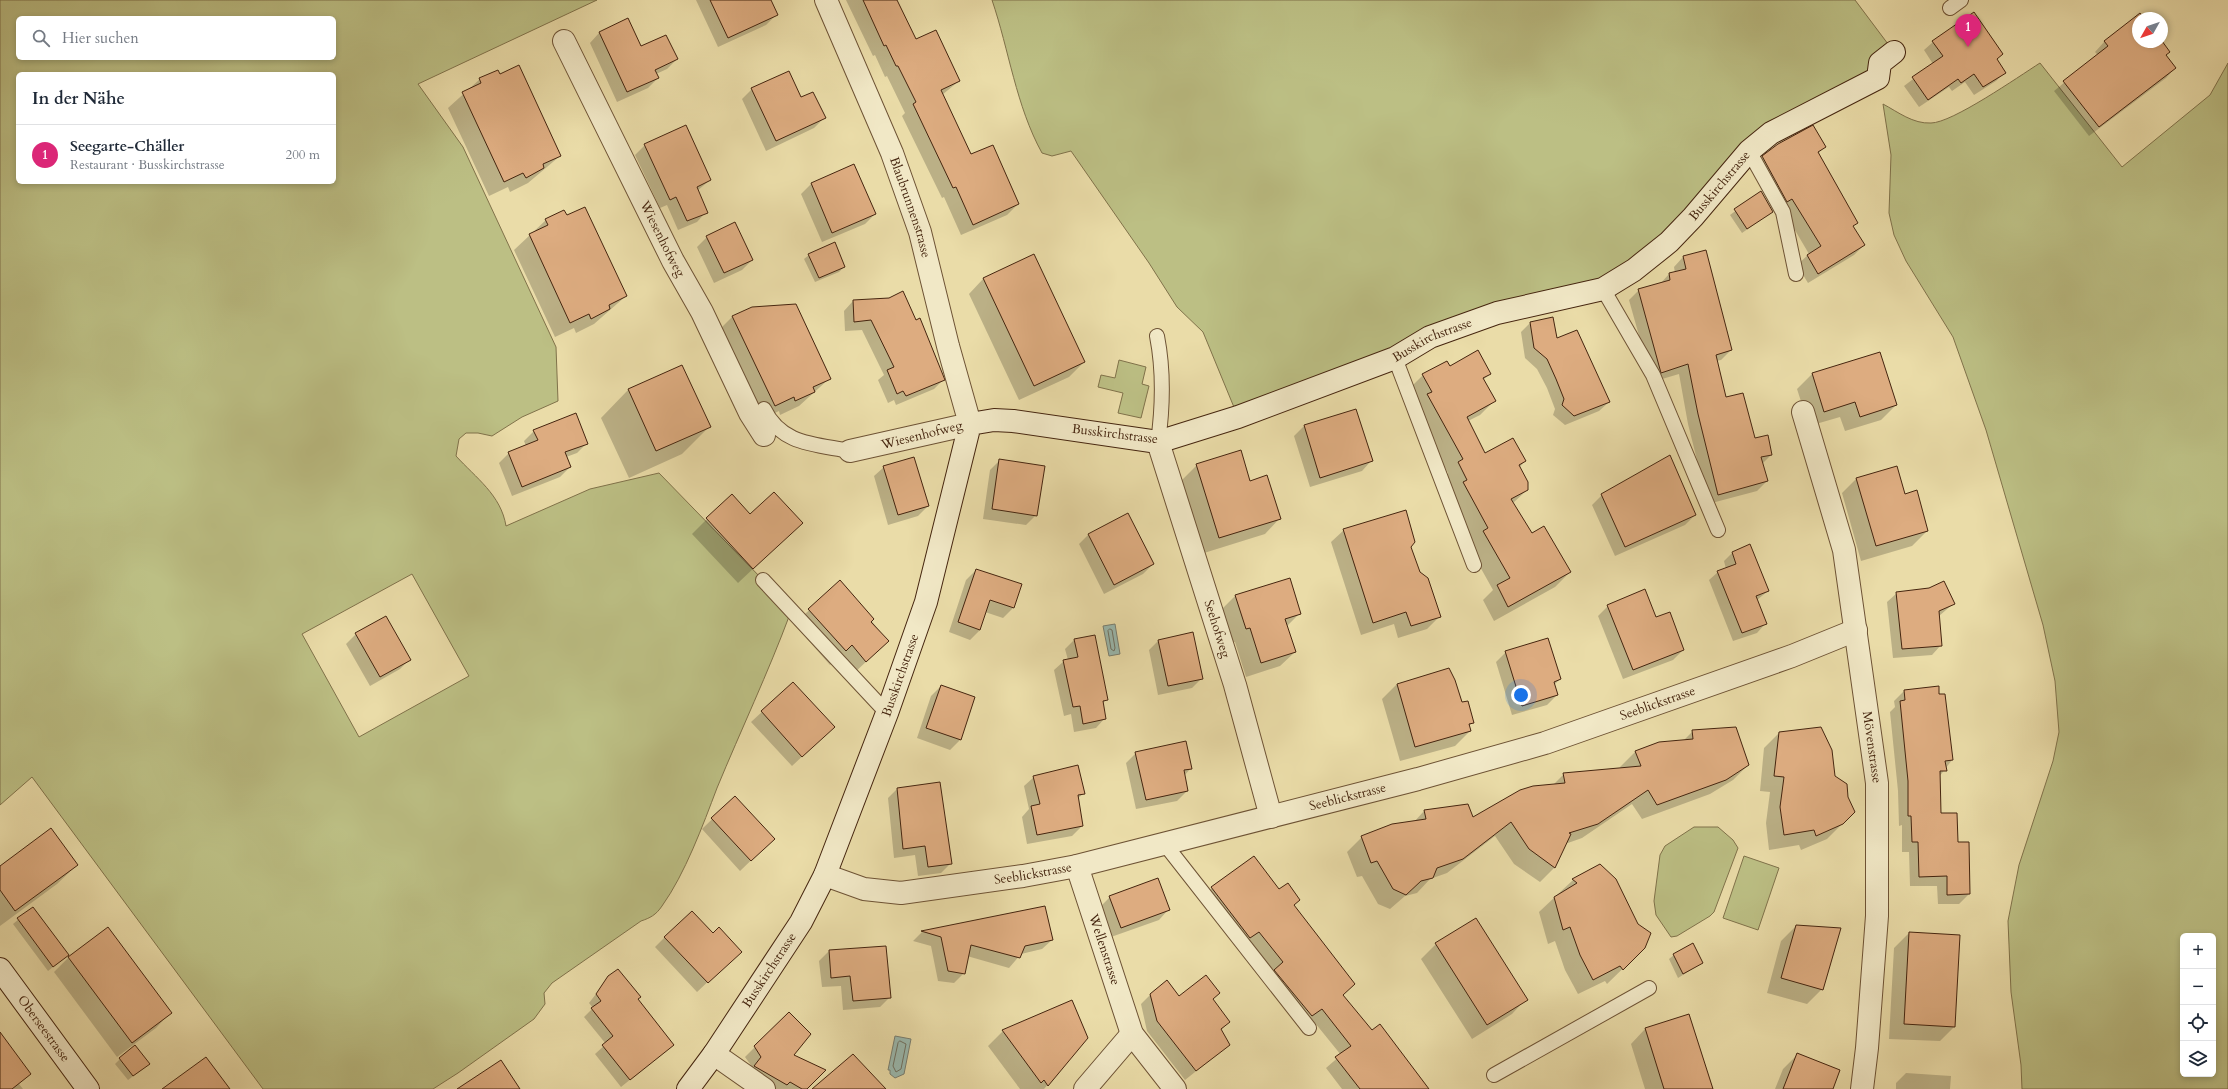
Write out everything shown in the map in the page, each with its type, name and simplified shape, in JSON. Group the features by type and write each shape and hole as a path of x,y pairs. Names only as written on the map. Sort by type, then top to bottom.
{"street":[{"name":"Blaubrunnenstrasse","path":"826,0 892,153 920,232 948,346 970,424"},
{"name":"Wiesenhofweg","path":"564,41 673,261 702,312 750,413 764,435"},
{"name":"Busskirchstrasse","path":"688,1089 714,1054 801,922 825,875 887,712 926,602 970,424 994,420 1013,421 1158,442 1238,417 1395,358 1430,337 1497,313 1603,289 1634,270 1669,242 1693,217 1749,151 1771,133 1878,78 1880,63 1894,52"},
{"name":"Mövenstrasse","path":"1803,412 1844,550 1877,783 1877,916 1867,1048 1862,1089"},
{"name":"Wiesenhofweg","path":"850,451 970,424"},
{"name":"Seehofweg","path":"1158,442 1235,685 1271,817"},
{"name":"Seeblickstrasse","path":"825,875 864,889 901,893 1023,876 1077,866 1418,780 1545,743 1792,656 1856,630"},
{"name":"Wellenstrasse","path":"1077,866 1132,1034 1174,1089"},
{"name":"Oberseestrasse","path":"0,969 88,1089"},
{"path":"1085,1089 1132,1034"},
{"path":"714,1054 764,1089"}],"lane":[{"path":"1749,151 1783,212 1796,274"},
{"path":"1603,289 1653,375 1718,530"},
{"path":"1156,336 1162,360 1162,413 1158,442"},
{"path":"1395,358 1474,565"},
{"path":"764,409 770,422 780,432 792,439 850,451"},
{"path":"763,580 887,712"},
{"path":"1164,843 1309,1028"},
{"path":"1494,1075 1649,988"}],"green space":[{"path":"0,0 597,0 418,84 463,147 556,347 558,401 522,417 492,436 478,433 466,433 459,439 456,456 493,496 499,505 506,526 590,489 659,473 763,580 790,614 693,849 678,879 660,909 653,916 641,921 552,983 544,993 545,1004 534,1019 433,1089 263,1089 32,777 0,805","holes":["412,574 469,676 359,737 302,634"]},
{"path":"992,0 1855,0 1894,52 1878,78 1771,133 1634,270 1497,313 1238,417 1203,332 1177,307 1149,263 1071,151 1052,156 1042,153 1033,135 1019,97"},
{"path":"2040,63 2122,167 2210,95 2228,63 2228,1089 2022,1089 2021,1065 2011,992 2008,921 2019,865 2053,761 2059,732 2055,681 2043,625 1986,430 1953,337 1906,261 1894,235 1889,213 1891,155 1883,104 1912,120 1931,123 1954,116"},
{"path":"1119,360 1146,367 1142,384 1149,386 1141,418 1118,413 1123,393 1098,387 1101,375 1115,378"},
{"path":"1694,827 1718,827 1733,840 1738,848 1714,912 1677,936 1671,937 1656,915 1654,901 1660,855 1665,846"},
{"path":"1744,856 1779,868 1758,930 1723,918"}],"water":[{"path":"1115,624 1120,654 1109,656 1103,626"},
{"path":"895,1036 911,1039 904,1074 895,1078 890,1074 890,1070 888,1070"}],"building":[{"path":"710,0 771,0 778,15 728,38"},
{"path":"863,0 897,0 916,39 936,30 960,81 941,90 971,154 993,145 1019,204 973,225 956,187 953,188 913,104 916,102 886,45 884,46"},
{"path":"1974,12 2003,54 1997,59 2006,73 1983,87 1974,74 1961,83 1958,79 1928,100 1912,77 1943,56 1932,41"},
{"path":"628,18 641,46 666,35 678,59 655,70 659,78 627,92 599,32"},
{"path":"2132,19 2132,48 2167,48 2170,52 2166,55 2176,68 2099,127 2063,81 2108,46 2104,41"},
{"path":"519,65 561,156 543,164 544,168 526,178 523,173 504,182 462,92 481,83 479,78 498,70 500,74"},
{"path":"789,71 801,97 813,92 826,118 776,141 751,88"},
{"path":"686,125 711,180 697,187 708,213 687,221 676,197 670,200 644,144"},
{"path":"1813,125 1826,147 1818,152 1858,223 1853,226 1865,245 1818,274 1807,255 1821,246 1792,199 1787,202 1762,156 1778,144"},
{"path":"854,164 876,214 832,233 811,183"},
{"path":"1761,191 1773,212 1747,229 1734,209"},
{"path":"585,207 627,296 609,305 610,309 591,319 589,314 570,323 529,234 548,225 545,219 564,210 567,215"},
{"path":"735,222 753,260 724,273 706,236"},
{"path":"835,242 845,267 819,278 808,254"},
{"path":"1706,250 1732,350 1716,355 1726,397 1743,393 1755,438 1768,435 1772,455 1761,457 1768,481 1718,495 1698,414 1688,364 1661,373 1638,289 1670,280 1669,273 1686,269 1683,256"},
{"path":"1034,254 1085,362 1034,386 983,278"},
{"path":"903,291 916,320 920,318 945,380 906,396 903,391 897,394 887,370 894,367 871,320 854,322 853,300 889,298"},
{"path":"796,304 831,379 813,387 815,392 795,401 794,397 775,406 732,316 752,307"},
{"path":"1553,317 1557,338 1577,330 1610,402 1574,416 1562,405 1564,399 1547,359 1534,348 1530,322"},
{"path":"1478,350 1491,374 1483,378 1496,401 1467,417 1485,453 1513,438 1526,461 1519,465 1528,482 1528,490 1511,499 1532,533 1544,526 1571,572 1508,607 1497,585 1510,578 1483,531 1488,528 1463,482 1467,480 1458,462 1463,459 1427,394 1432,392 1422,374 1447,361 1450,366"},
{"path":"1880,352 1897,405 1860,417 1855,402 1824,412 1812,373"},
{"path":"682,365 711,427 656,451 628,389"},
{"path":"1356,409 1373,461 1320,478 1304,425"},
{"path":"576,413 588,444 565,452 571,467 522,487 508,452 538,440 533,430"},
{"path":"1241,450 1250,481 1267,475 1281,519 1219,538 1196,464"},
{"path":"1670,455 1696,515 1625,547 1601,494"},
{"path":"914,457 929,506 898,515 883,466"},
{"path":"999,459 1045,466 1037,516 992,509"},
{"path":"1897,466 1905,494 1917,490 1928,531 1876,546 1856,478"},
{"path":"774,492 803,523 753,569 706,518 732,494 750,514"},
{"path":"1406,510 1415,542 1411,547 1420,572 1428,578 1441,617 1411,626 1406,612 1373,623 1343,529"},
{"path":"1128,513 1154,564 1114,585 1088,534"},
{"path":"1750,544 1769,591 1756,596 1767,624 1742,633 1717,571 1736,564 1732,552"},
{"path":"976,569 1022,584 1014,608 990,600 980,630 958,622"},
{"path":"1290,578 1301,614 1285,619 1296,652 1261,663 1250,628 1246,629 1235,595"},
{"path":"840,580 874,619 871,622 889,641 866,662 852,645 846,651 808,609"},
{"path":"1944,581 1955,604 1939,611 1942,646 1902,649 1896,592 1929,588"},
{"path":"1645,589 1656,617 1670,612 1684,650 1633,670 1607,605"},
{"path":"386,616 411,660 380,677 355,633"},
{"path":"1193,632 1203,679 1168,686 1158,640"},
{"path":"1095,635 1108,700 1103,701 1106,719 1083,724 1080,706 1073,707 1063,660 1078,657 1074,639"},
{"path":"1548,638 1561,679 1554,682 1558,695 1522,706 1505,651"},
{"path":"1449,668 1455,680 1462,702 1468,701 1474,723 1469,724 1471,731 1415,747 1397,684"},
{"path":"793,682 835,727 802,757 761,711"},
{"path":"941,685 975,697 961,740 926,728"},
{"path":"1939,686 1939,694 1945,694 1953,760 1945,761 1947,771 1940,771 1941,813 1957,813 1958,842 1969,842 1970,894 1947,895 1947,876 1919,877 1918,842 1912,842 1911,816 1908,816 1908,781 1900,701 1905,700 1904,690"},
{"path":"1736,727 1749,765 1726,780 1657,805 1648,790 1598,824 1569,833 1571,834 1555,868 1529,849 1511,822 1463,859 1437,868 1433,878 1421,881 1406,895 1393,889 1377,861 1371,863 1361,836 1392,824 1426,819 1424,810 1468,804 1473,817 1520,790 1533,786 1565,783 1563,773 1641,766 1635,751 1659,742 1693,739 1692,730"},
{"path":"1821,727 1832,750 1835,776 1847,784 1848,797 1855,812 1843,824 1816,836 1814,830 1784,835 1780,807 1784,777 1774,776 1779,732"},
{"path":"1186,741 1192,769 1184,770 1188,791 1146,800 1135,752"},
{"path":"1078,765 1085,794 1078,795 1083,826 1037,835 1031,806 1040,804 1033,776"},
{"path":"940,782 952,864 928,867 925,846 903,849 897,788"},
{"path":"735,796 775,839 751,861 711,818"},
{"path":"51,828 78,865 15,911 0,890 0,866"},
{"path":"1254,856 1279,889 1288,883 1300,900 1294,905 1355,984 1343,995 1372,1030 1380,1024 1429,1089 1360,1089 1335,1057 1351,1046 1322,1009 1312,1016 1274,970 1283,962 1259,932 1250,938 1211,887"},
{"path":"1600,864 1616,879 1638,924 1651,933 1645,948 1623,970 1620,966 1593,980 1580,955 1570,927 1563,930 1554,897 1577,883 1572,879"},
{"path":"1158,878 1170,910 1121,928 1109,896"},
{"path":"1045,906 1053,940 1025,946 1020,958 971,945 965,974 948,971 941,937 921,931"},
{"path":"33,907 69,955 53,967 17,918"},
{"path":"692,911 713,933 719,927 742,952 708,983 664,937"},
{"path":"1476,918 1528,1000 1487,1025 1435,943"},
{"path":"1796,925 1841,928 1823,990 1781,978"},
{"path":"108,927 172,1013 132,1043 68,957"},
{"path":"1909,932 1960,935 1955,1027 1904,1024"},
{"path":"1693,943 1703,963 1683,974 1673,954"},
{"path":"886,946 891,998 853,1001 850,976 831,978 829,950"},
{"path":"618,969 641,997 638,999 674,1045 630,1080 602,1045 613,1036 591,1008 601,1001 596,994 608,976"},
{"path":"1206,975 1220,993 1213,999 1230,1022 1221,1029 1230,1045 1196,1071 1157,1021 1150,994 1167,980 1179,996"},
{"path":"1072,1000 1088,1038 1048,1086 1044,1080 1041,1083 1002,1030"},
{"path":"789,1012 811,1034 794,1055 826,1070 807,1089 802,1089 790,1082 787,1085 754,1066 761,1057 754,1046"},
{"path":"1689,1014 1713,1089 1664,1089 1645,1028"},
{"path":"0,1032 31,1074 12,1089 0,1089"},
{"path":"135,1045 150,1064 133,1076 119,1058"},
{"path":"1797,1053 1840,1070 1833,1089 1783,1089"},
{"path":"853,1054 886,1089 812,1089"},
{"path":"206,1057 230,1089 162,1089"},
{"path":"501,1060 520,1089 457,1089"}],"place":[{"name":"Seegarte-Chäller","path":"1968,47"}]}
